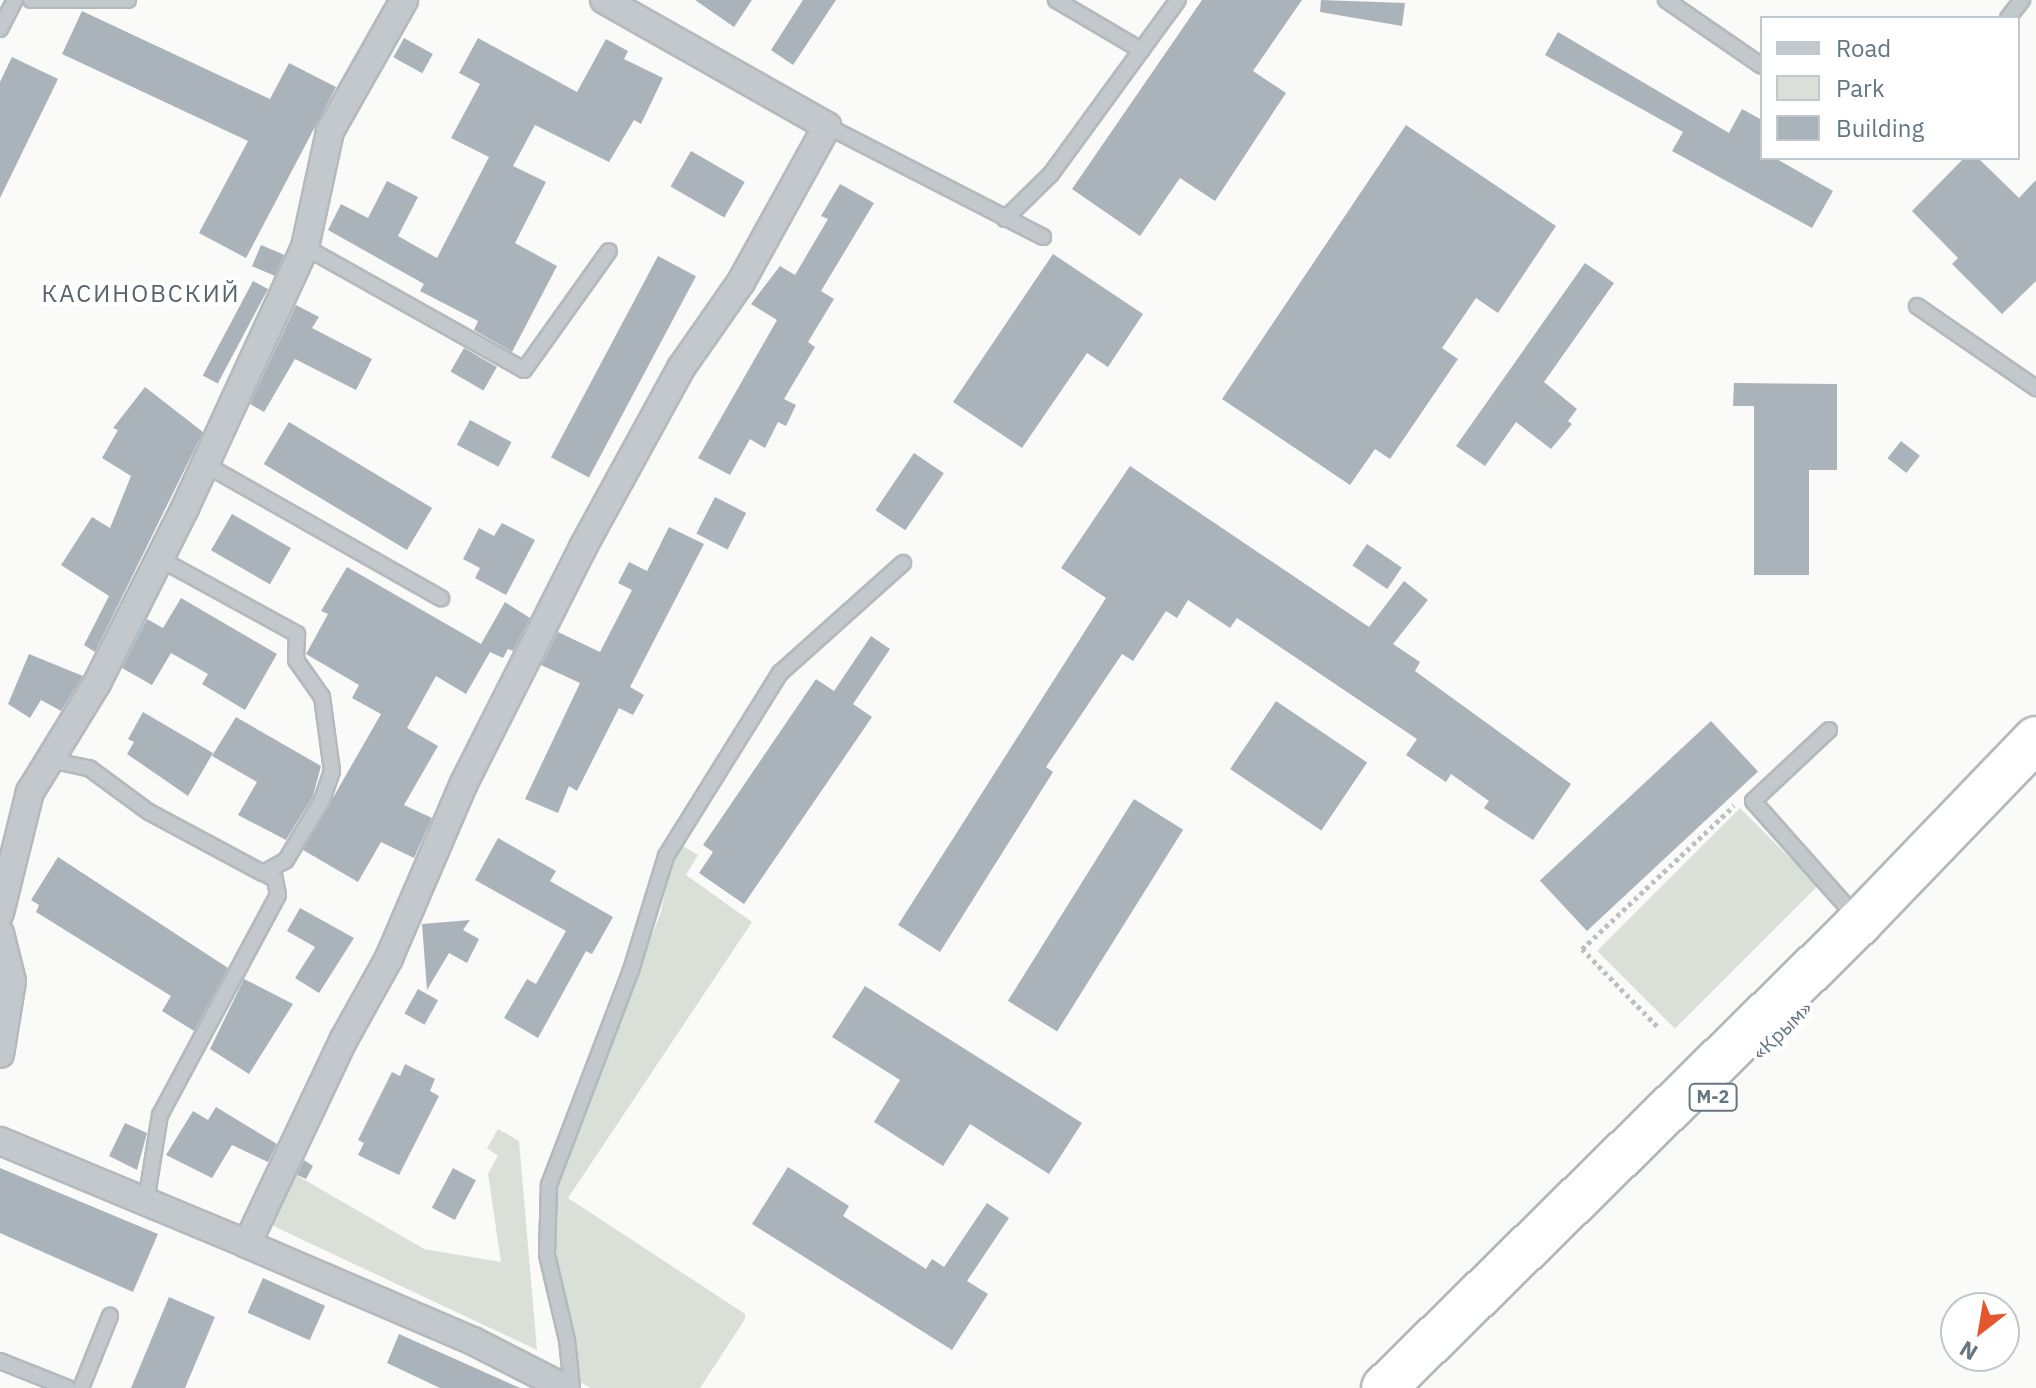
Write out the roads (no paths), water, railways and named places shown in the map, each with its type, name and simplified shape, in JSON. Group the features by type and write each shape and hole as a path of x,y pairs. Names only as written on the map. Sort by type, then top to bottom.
{"highway":[{"path":"1384,1388 1860,922 2036,739"},
{"name":"«Крым»","path":"1421,1388 1549,1255 1876,940 2036,769"}],"street":[{"path":"0,913 30,792 97,683 160,559 305,247 330,131 404,0"},
{"path":"247,1244 344,1039 389,958 464,783 583,547 681,368 741,282 827,126 604,0"},
{"path":"0,933 12,981 0,1054"},
{"path":"0,1141 473,1341 565,1388"}],"lane":[{"path":"0,29 15,0"},
{"path":"31,0 128,0"},
{"path":"1056,0 1141,50"},
{"path":"1005,219 1029,201 1178,0"},
{"path":"1666,0 1760,65"},
{"path":"2010,16 2022,0"},
{"path":"827,126 1043,237"},
{"path":"305,247 524,370 583,295 609,251"},
{"path":"1917,306 2036,388"},
{"path":"203,463 441,598"},
{"path":"160,559 297,634 296,660 322,697 332,771 327,786 286,860 263,873"},
{"path":"572,1388 567,1340 547,1255 549,1185 631,970 666,856 780,673 903,563"},
{"path":"1829,730 1753,801 1860,922"},
{"path":"50,760 89,768 149,812 275,879 278,895 160,1115 146,1202"},
{"path":"81,1388 110,1316"},
{"path":"0,1361 68,1388"}],"district":[{"name":"КАСИНОВСКИЙ","path":"141,294"}]}
